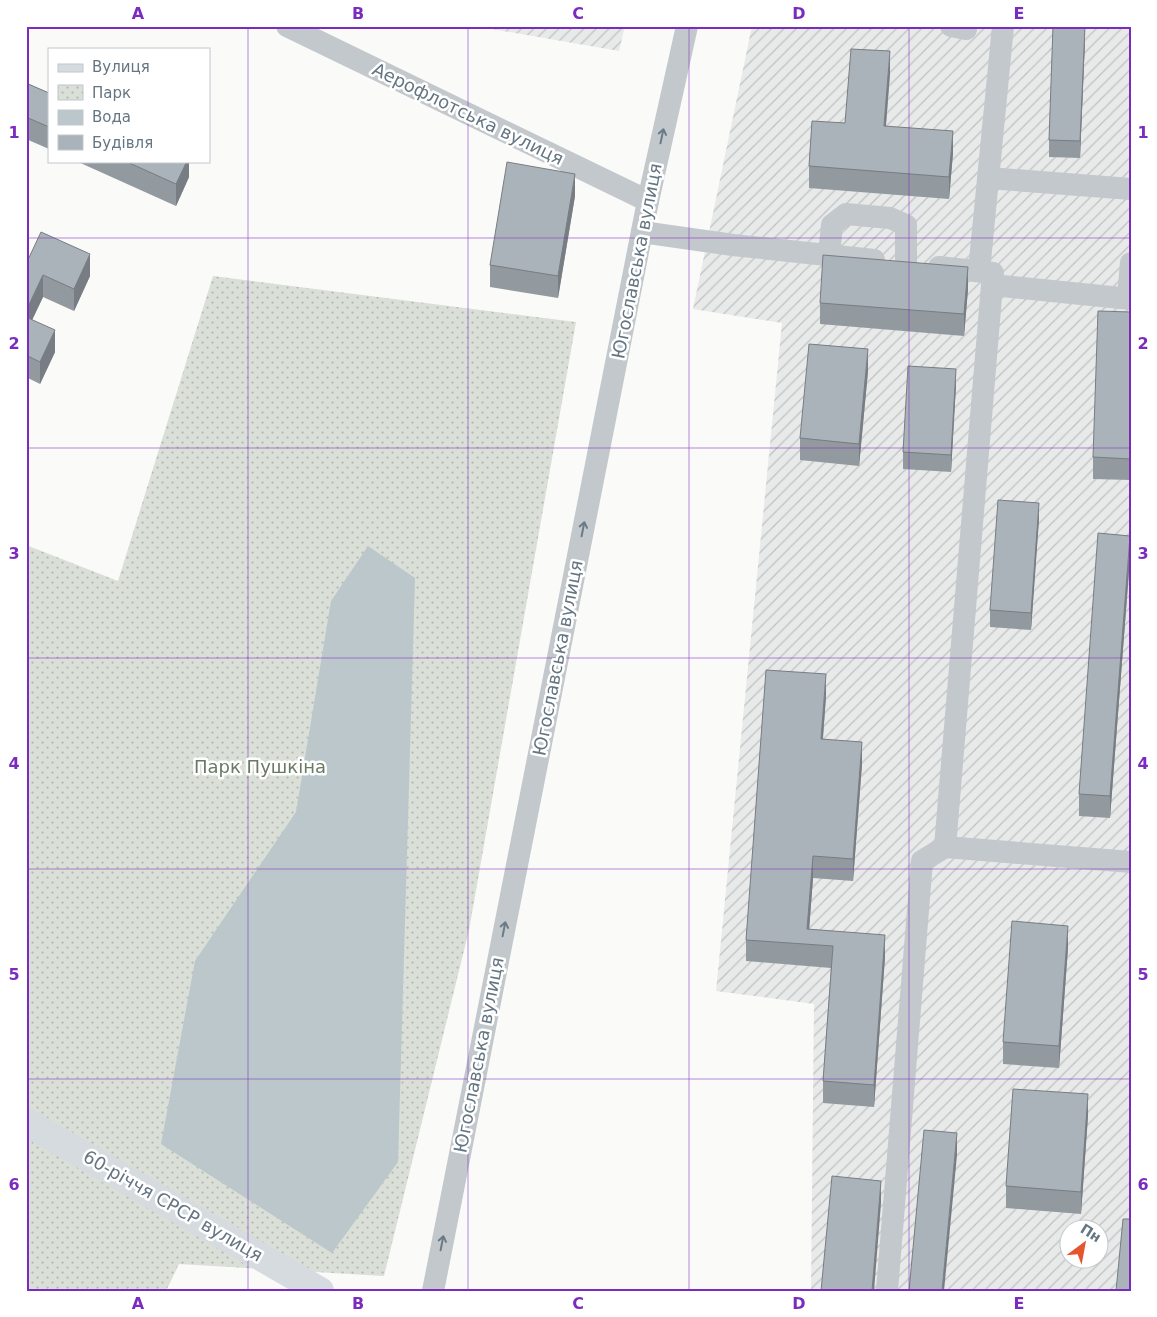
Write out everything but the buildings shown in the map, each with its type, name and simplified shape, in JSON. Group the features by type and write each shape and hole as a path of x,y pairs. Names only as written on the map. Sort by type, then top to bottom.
{"main road":[{"name":"60-річчя СРСР вулиця","path":"26,1122 320,1291"}],"street":[{"name":"Аерофлотська вулиця","path":"287,26 648,201"},
{"name":"Югославська вулиця","path":"433,1291 648,201 687,26"},
{"path":"945,847 986,278 988,178 1002,26"},
{"path":"988,178 1131,189"},
{"path":"829,255 832,225 846,214 890,218 906,225 906,263"},
{"path":"642,232 733,245 906,263 986,278 1130,298 1131,263"},
{"path":"887,1291 922,861 945,847 1131,862"}],"shaded area":[{"path":"474,26 625,26 619,51"},
{"path":"752,26 1131,26 1131,1291 811,1291 814,1004 716,991 782,323 693,309"}],"green space":[{"name":"Парк Пушкіна","path":"213,276 576,322 469,930 384,1276 179,1264 166,1291 26,1291 26,545 118,581"}],"water":[{"path":"368,546 415,578 398,1162 332,1253 161,1144 195,961 296,812 331,601"}]}
